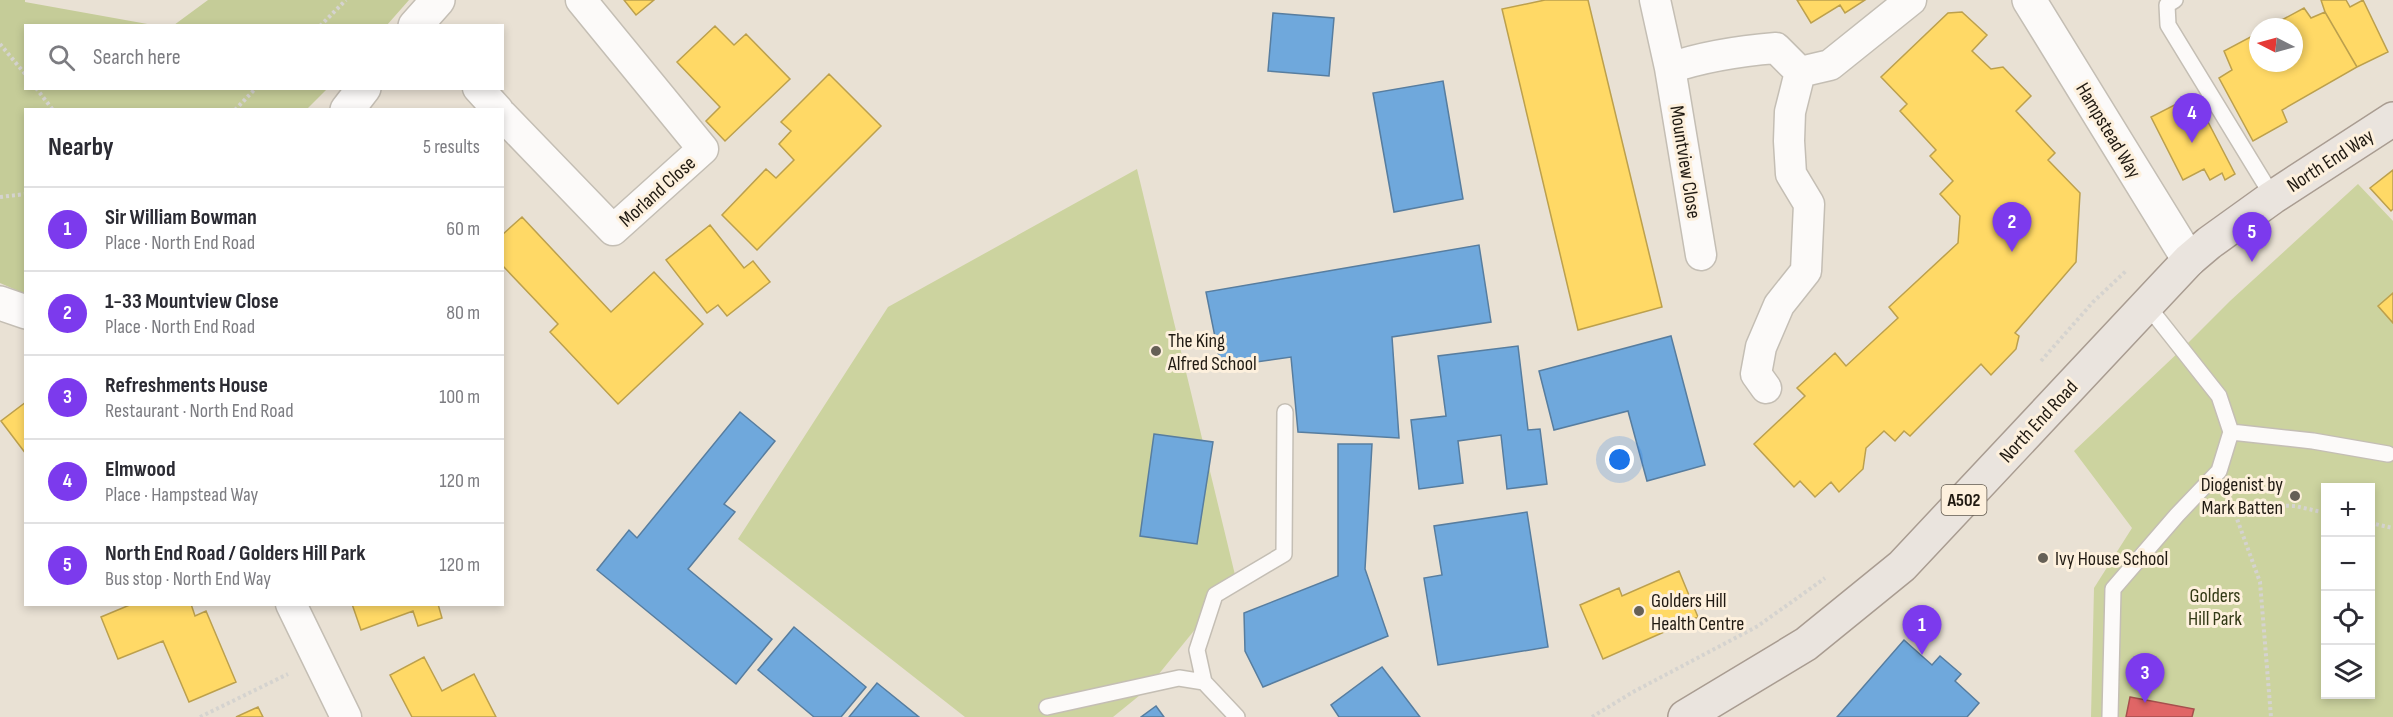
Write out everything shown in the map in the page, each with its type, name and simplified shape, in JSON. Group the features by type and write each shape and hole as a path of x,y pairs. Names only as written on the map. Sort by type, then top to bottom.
{"main road":[{"name":"North End Way","path":"2199,251 2273,197 2393,119"},
{"name":"North End Road","path":"1685,717 1806,644 1902,566 2199,251"}],"street":[{"path":"417,24 438,0"},
{"name":"Morland Close","path":"504,117 612,230 703,149 581,0"},
{"name":"Mountview Close","path":"1655,0 1670,69 1701,255"},
{"path":"1800,72 1830,65 1845,56 1911,0"},
{"name":"Hampstead Way","path":"2029,0 2199,251"},
{"path":"1670,69 1700,58 1743,50 1776,48 1800,72"},
{"path":"1766,388 1756,374 1761,347 1779,305 1806,272 1809,204 1791,174 1789,141 1790,112 1800,72"},
{"path":"349,108 363,90"},
{"path":"480,90 496,108"},
{"path":"0,303 24,311"},
{"path":"292,606 346,717"}],"lane":[{"path":"2175,0 2167,5 2168,25 2273,197"},
{"path":"2110,717 2113,589 2177,515 2219,471 2231,432 2219,396 2147,305"},
{"path":"1237,717 1204,682 1197,650 1215,595 1284,554 1285,412"},
{"path":"2231,432 2313,441 2388,454"},
{"path":"1047,706 1179,678 1204,682"}],"path":[{"path":"322,24 346,0"},
{"path":"0,44 24,73"},
{"path":"38,90 51,108"},
{"path":"237,108 254,90"},
{"path":"0,197 24,194"},
{"path":"2038,364 2092,302 2127,270"},
{"path":"2219,471 2260,582 2271,717"},
{"path":"2232,504 2295,506 2321,512"},
{"path":"2375,524 2393,528"},
{"path":"1592,717 1633,692 1758,626 1826,578"},
{"path":"200,717 318,659"}],"green space":[{"path":"0,0 25,0 25,2 147,24 24,24 24,90 326,90 308,108 24,108 24,294 0,283"},
{"path":"208,0 409,0 388,24 175,24"},
{"path":"1137,169 1236,579 1145,691 1113,717 965,717 738,539 888,307"},
{"name":"Golders Hill Park","path":"2358,184 2393,221 2393,717 2091,717 2094,588 2132,528 2074,451 2230,301"}],"building: Homes":[{"path":"624,0 654,0 636,15"},
{"path":"1545,0 1588,0 1662,307 1578,330 1502,9"},
{"path":"1797,0 1865,0 1845,13 1840,5 1811,23"},
{"path":"2321,0 2346,0 2350,7 2363,0 2388,52 2357,67 2325,12"},
{"path":"2304,8 2311,18 2325,12 2357,67 2282,110 2287,122 2253,141 2219,78 2232,70 2224,51 2249,38 2249,72 2303,72 2303,18 2286,18"},
{"path":"1962,12 1987,35 1972,51 1991,69 2003,67 2031,96 2016,111 2055,153 2048,160 2080,193 2076,262 2015,333 2019,336 2016,349 1991,375 1981,364 1910,436 1904,431 1895,441 1884,431 1866,448 1863,469 1839,492 1831,482 1815,497 1800,481 1794,487 1754,444 1805,396 1797,388 1835,353 1846,366 1898,318 1889,307 1958,243 1960,216 1940,194 1953,181 1930,156 1936,150 1900,111 1907,104 1881,77 1948,13"},
{"path":"715,26 734,45 746,34 790,79 725,141 706,121 720,107 677,62"},
{"path":"829,74 881,126 757,250 722,215 766,169 776,178 794,160 779,144 791,131 781,122"},
{"path":"2194,95 2235,174 2225,180 2222,173 2210,180 2204,169 2183,180 2151,117"},
{"path":"2393,170 2393,209 2391,211 2370,188"},
{"path":"522,217 611,312 654,272 703,324 618,404 550,332 558,324 504,267 504,233"},
{"path":"710,225 744,268 753,261 770,282 727,316 718,305 707,313 666,260"},
{"path":"2393,293 2393,323 2378,306"},
{"path":"24,404 24,451 1,421"},
{"name":"Golders Hill Health Centre","path":"1679,571 1698,617 1603,659 1580,605 1619,588 1622,596"},
{"path":"127,606 192,606 195,616 206,611 236,682 189,702 163,641 118,659 101,617"},
{"path":"353,606 439,606 442,618 418,626 413,611 361,630"},
{"path":"424,657 442,691 474,674 496,717 412,717 390,675"},
{"path":"258,707 263,717 236,717"}],"building: Shops":[{"path":"2130,697 2194,709 2192,717 2126,717"}],"building: Schools":[{"path":"1273,13 1334,18 1329,76 1268,71"},
{"path":"1443,81 1463,199 1394,212 1373,93"},
{"path":"1479,245 1491,322 1392,337 1399,438 1298,432 1291,357 1221,367 1206,292"},
{"path":"1671,336 1705,465 1647,481 1628,411 1554,430 1539,371"},
{"path":"1518,346 1528,430 1540,429 1547,484 1507,489 1501,435 1458,441 1463,483 1419,489 1411,420 1446,416 1438,356"},
{"path":"740,412 775,441 724,504 735,512 688,569 772,639 736,684 597,570 629,530 637,538"},
{"path":"1154,434 1213,442 1197,544 1140,536"},
{"path":"1338,444 1372,444 1365,569 1388,636 1263,687 1245,651 1244,613 1338,576"},
{"path":"1527,512 1548,647 1438,665 1424,578 1442,575 1434,526"},
{"path":"794,627 866,687 841,717 814,717 758,670"},
{"path":"1904,640 1932,665 1940,656 1961,674 1955,681 1979,703 1967,717 1837,717"},
{"path":"1382,667 1420,717 1339,717 1331,705"},
{"path":"877,683 919,717 849,717"},
{"path":"1156,706 1164,717 1141,717"}],"building: Other":[{"path":"2138,674 2154,677 2151,692 2135,688"}],"place":[{"name":"Elmwood","path":"2192,143"},
{"name":"1-33 Mountview Close","path":"2012,252"},
{"name":"North End Road / Golders Hill Park","path":"2252,262"},
{"name":"The King Alfred School","path":"1156,351"},
{"name":"Diogenist by Mark Batten","path":"2295,496"},
{"name":"Ivy House School","path":"2043,558"},
{"name":"Golders Hill Health Centre","path":"1639,611"},
{"name":"Sir William Bowman","path":"1922,655"},
{"name":"Refreshments House","path":"2145,703"}]}
